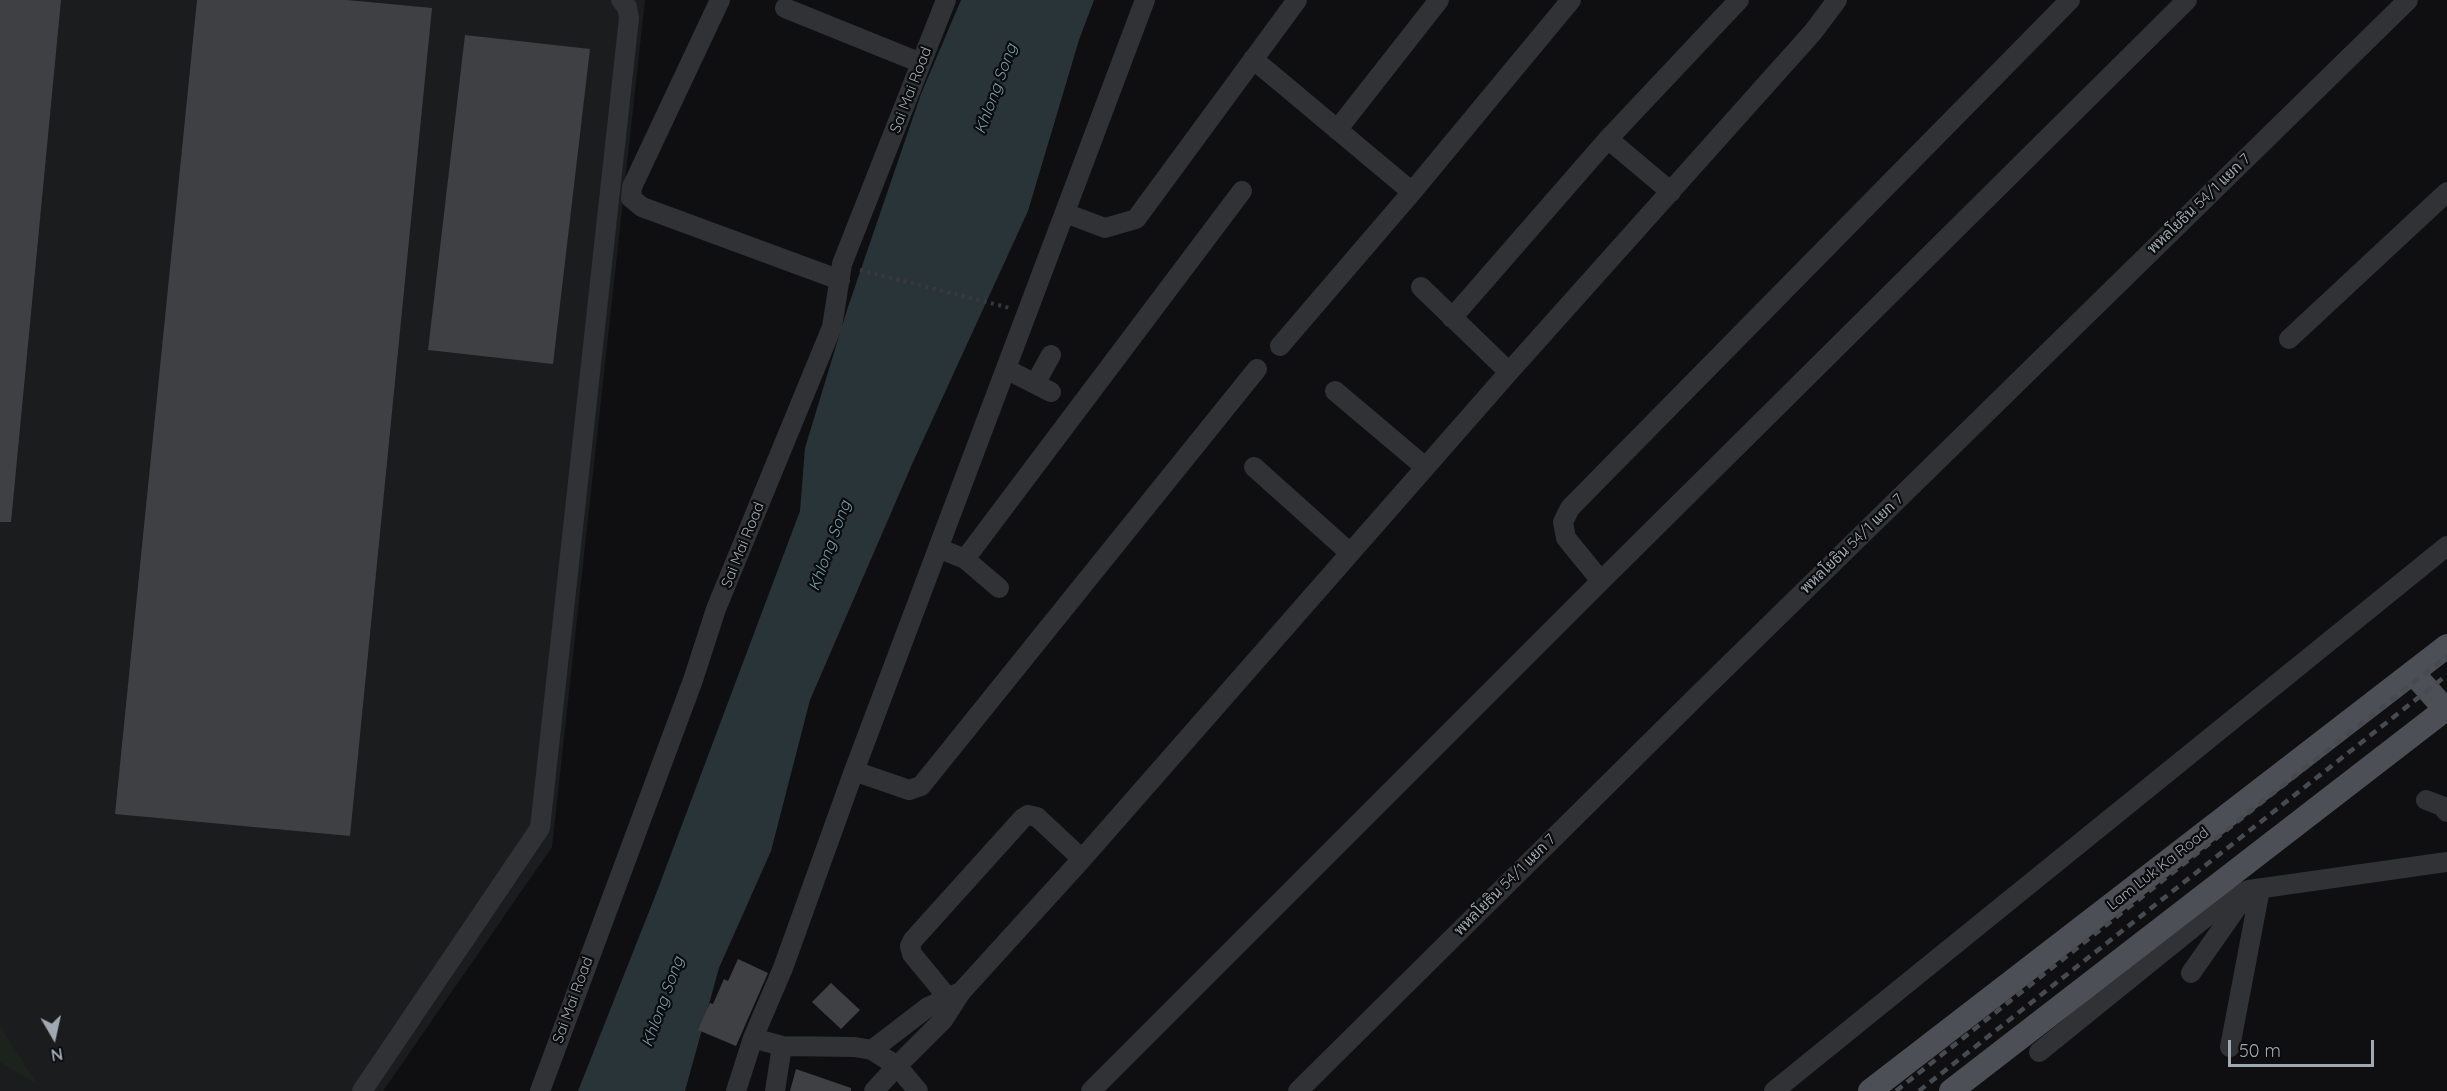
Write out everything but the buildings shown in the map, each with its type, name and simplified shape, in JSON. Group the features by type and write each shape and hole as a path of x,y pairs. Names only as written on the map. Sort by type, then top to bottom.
{"main road":[{"name":"Lam Luk Ka Road","path":"1870,1091 2447,646"},
{"path":"1951,1091 2446,708 2413,673"}],"street":[{"path":"362,1091 540,828 628,18 627,7 621,0"},
{"path":"720,0 632,188 631,198 642,207 848,274"},
{"name":"Sai Mai Road","path":"540,1091 693,680 716,609 832,327 848,274 842,264 946,0"},
{"path":"736,1091 753,1038 783,968 854,771 1145,0"},
{"path":"1065,213 1105,228 1136,219 1297,0"},
{"path":"1337,130 1438,0"},
{"path":"1280,346 1412,192 1570,0"},
{"path":"1452,318 1608,139 1739,0"},
{"path":"874,1091 897,1065 944,1020 954,998 1082,859 1425,467 1813,32 1837,0"},
{"path":"1601,581 1566,538 1563,522 1570,508 1956,113 2070,0"},
{"path":"1092,1091 1601,581 2187,0"},
{"name":"พหลโยธิน 54/1 แยก 7","path":"1298,1091 1698,695 2408,0"},
{"path":"785,8 921,63"},
{"path":"1253,58 1412,192"},
{"path":"1608,139 1671,192"},
{"path":"965,559 1242,191"},
{"path":"2289,339 2447,192"},
{"path":"1421,287 1509,372"},
{"path":"1006,369 1043,388 1051,355"},
{"path":"854,771 909,790 921,786 1257,369"},
{"path":"1335,391 1425,467"},
{"path":"1254,466 1350,553"},
{"path":"1774,1091 2447,546"},
{"path":"938,548 965,559 999,588"},
{"path":"2426,800 2442,806 2447,812"},
{"path":"954,998 912,954 910,946 912,939 1023,818 1028,815 1037,817 1082,859"},
{"path":"2039,1052 2225,899 2255,889 2447,862"},
{"path":"2191,973 2255,889"},
{"path":"2230,1047 2255,889"},
{"path":"872,1050 928,1006 954,998"},
{"path":"753,1038 782,1046 855,1047 872,1050 897,1065 918,1091"},
{"path":"775,1091 782,1046"}],"path":[{"path":"848,274 1008,308"}],"shaded area":[{"path":"0,0 645,0 552,847 383,1091 0,1091"},
{"path":"0,1026 37,1084 0,1062"}],"water":[{"name":"Khlong Song","path":"961,0 1094,0 1079,40 1028,211 913,462 810,700 771,851 719,968 685,1091 578,1091 656,894 800,511 805,448 847,310 921,94"}],"railway":[{"path":"1896,1091 2447,656"},
{"path":"1919,1091 2447,675"}]}
